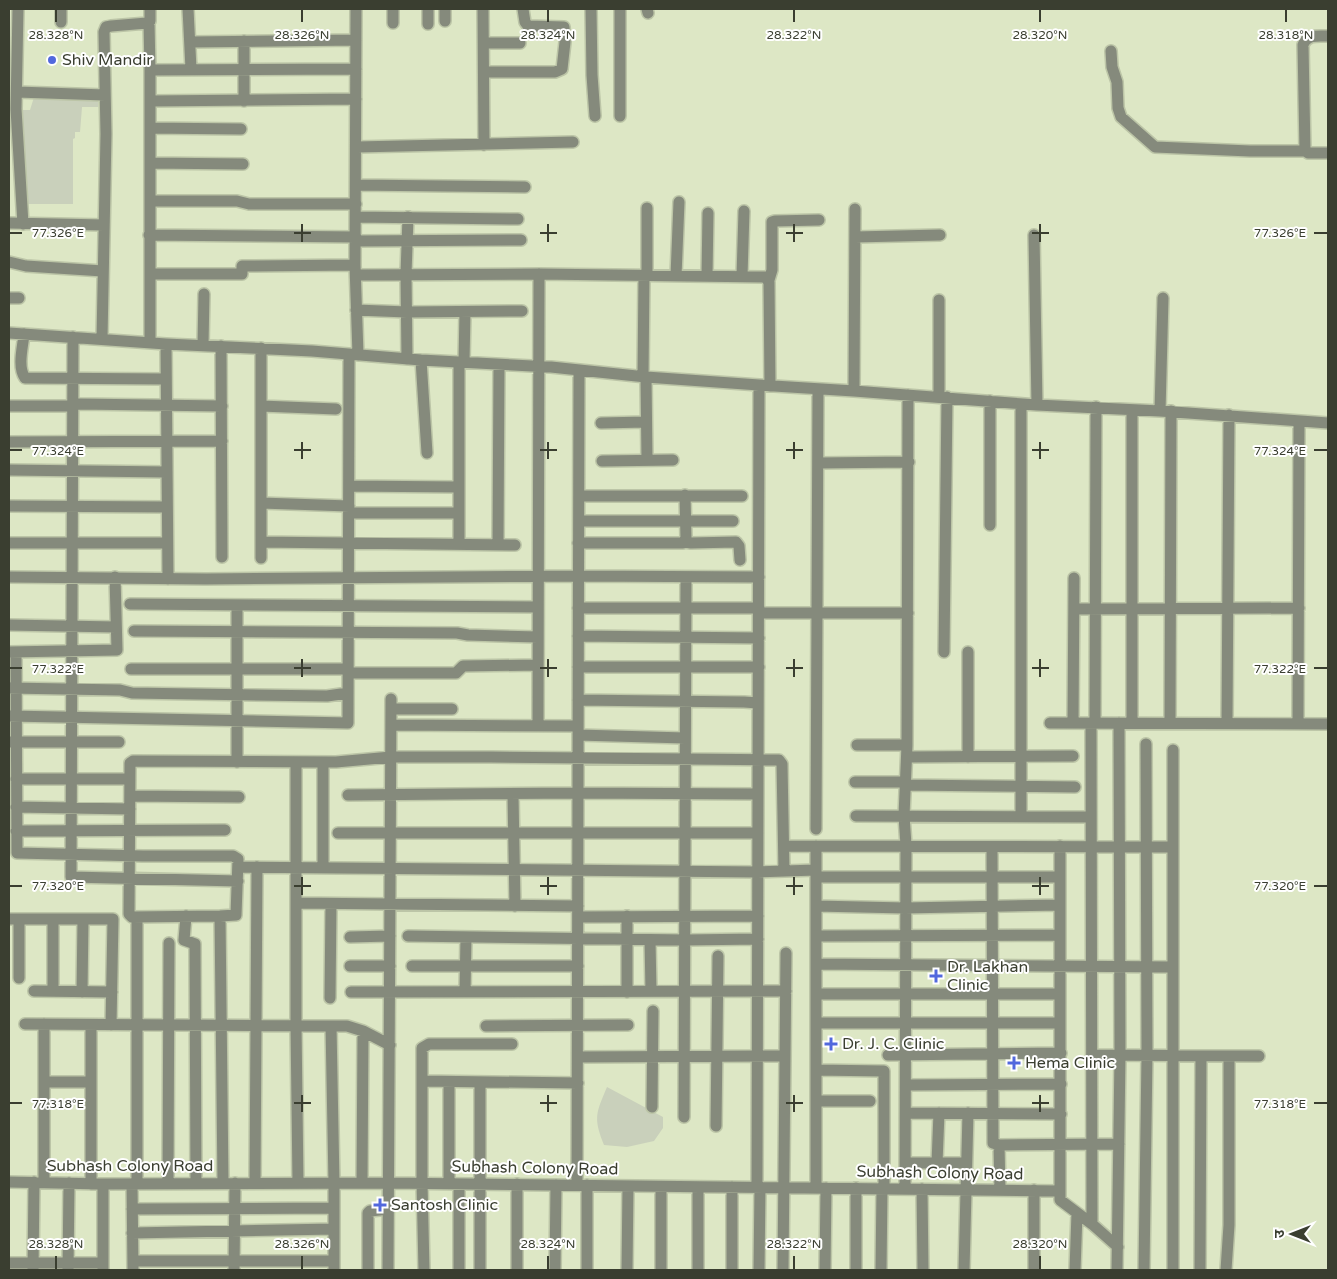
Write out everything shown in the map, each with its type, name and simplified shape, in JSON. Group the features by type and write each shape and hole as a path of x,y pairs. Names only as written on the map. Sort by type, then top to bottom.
{"street":[{"path":"18,9 14,182 23,224"},
{"path":"61,9 61,22"},
{"path":"150,9 150,342"},
{"path":"188,9 191,70"},
{"path":"12,716 348,723 349,486 356,310 356,9"},
{"path":"393,9 393,23"},
{"path":"428,9 428,24"},
{"path":"445,9 445,21"},
{"path":"483,9 485,43 484,145"},
{"path":"485,72 555,72 562,69 565,42 564,27 528,26 525,22 523,9"},
{"path":"591,9 595,116"},
{"path":"620,9 620,116"},
{"path":"102,338 105,29 111,26 149,22"},
{"path":"1304,151 1303,45 1305,40 1311,36 1328,36"},
{"path":"190,42 356,40"},
{"path":"244,41 244,101"},
{"path":"485,43 520,44"},
{"path":"1111,51 1118,108 1121,117 1155,147 1328,153"},
{"path":"150,70 356,69"},
{"path":"17,92 105,95"},
{"path":"150,101 356,99"},
{"path":"150,128 241,129"},
{"path":"357,147 573,142"},
{"path":"150,163 243,164"},
{"path":"356,185 525,187"},
{"path":"150,201 237,201 249,204 356,204"},
{"path":"676,276 679,202"},
{"path":"647,208 644,377 647,460"},
{"path":"854,391 855,209"},
{"path":"742,276 744,211"},
{"path":"707,276 708,213"},
{"path":"356,217 518,219"},
{"path":"407,359 408,312 406,274 408,217"},
{"path":"759,1270 759,577 769,280 772,270 772,222 819,220"},
{"path":"9,223 104,225"},
{"path":"149,235 356,239 408,242 521,240"},
{"path":"855,237 940,235"},
{"path":"1034,235 1037,405"},
{"path":"9,262 26,266 103,271"},
{"path":"150,274 242,274 242,266 355,270 406,274 742,276 765,277 769,280"},
{"path":"538,726 539,274"},
{"path":"203,345 204,294"},
{"path":"1163,298 1170,607 1170,723"},
{"path":"939,300 943,397 944,652"},
{"path":"356,310 408,312 522,311"},
{"path":"459,544 458,487 461,362 465,312"},
{"path":"9,333 102,338 166,344 261,348 1021,404 1166,411 1328,423"},
{"path":"24,334 22,368 25,378 166,379"},
{"path":"73,337 72,830 70,876 73,878 238,881"},
{"path":"166,344 168,578"},
{"path":"221,346 222,557"},
{"path":"261,348 261,558"},
{"path":"422,360 426,453"},
{"path":"498,544 499,365"},
{"path":"579,370 578,1083 587,1270"},
{"path":"816,829 818,388"},
{"path":"906,1189 906,845 904,816 907,751 908,395"},
{"path":"990,401 990,525"},
{"path":"9,406 61,406 73,404 222,406"},
{"path":"1021,404 1021,817"},
{"path":"261,406 336,409"},
{"path":"1092,1224 1091,818 1096,407"},
{"path":"1132,410 1132,723"},
{"path":"1227,723 1229,415"},
{"path":"1298,723 1299,421"},
{"path":"601,423 646,422"},
{"path":"9,442 222,441"},
{"path":"602,461 673,460"},
{"path":"818,463 909,462"},
{"path":"9,470 167,472"},
{"path":"349,486 458,487"},
{"path":"685,495 685,542"},
{"path":"579,496 742,496"},
{"path":"261,503 349,509 459,513"},
{"path":"9,506 167,507"},
{"path":"579,520 732,521"},
{"path":"261,542 515,545"},
{"path":"578,543 736,542 739,546 740,560"},
{"path":"9,543 168,543"},
{"path":"9,577 759,577"},
{"path":"115,578 117,650 12,652 12,742 16,779 16,852 19,854 71,856 130,856 235,856 238,859 236,914 220,916 132,916 129,914 130,856 130,779 131,761 323,762 391,757 779,760 782,762 784,871"},
{"path":"684,1117 686,578"},
{"path":"1073,723 1074,578"},
{"path":"130,604 538,607"},
{"path":"237,762 238,605"},
{"path":"1074,609 1170,607 1299,608"},
{"path":"578,608 908,613"},
{"path":"9,626 116,627"},
{"path":"134,632 457,633 538,637"},
{"path":"578,636 759,638"},
{"path":"968,652 968,756"},
{"path":"131,669 456,673 463,666 538,665"},
{"path":"578,667 759,667"},
{"path":"12,689 120,690 132,693 238,695 328,696 348,694"},
{"path":"578,700 758,703"},
{"path":"388,1270 391,704 452,709"},
{"path":"1050,723 1328,724"},
{"path":"1117,1270 1120,1055 1119,723"},
{"path":"391,725 538,726 578,731 685,738"},
{"path":"12,742 119,742"},
{"path":"1144,1270 1147,1055 1146,744"},
{"path":"857,745 968,756 1073,756"},
{"path":"1173,750 1173,1270"},
{"path":"296,762 298,1183"},
{"path":"323,762 323,868"},
{"path":"16,779 130,779"},
{"path":"855,782 1075,787"},
{"path":"348,795 758,794"},
{"path":"513,795 515,906"},
{"path":"130,796 239,797"},
{"path":"16,807 130,809"},
{"path":"856,816 1091,818"},
{"path":"16,831 225,830"},
{"path":"338,833 758,833"},
{"path":"784,846 1173,846"},
{"path":"816,846 816,1101 825,1270"},
{"path":"1060,846 1060,1200 1092,1224 1118,1247"},
{"path":"992,847 993,1143 1000,1145 1119,1144"},
{"path":"238,867 784,871 906,877 1060,876"},
{"path":"255,1183 257,867"},
{"path":"296,903 515,906 627,916 758,916"},
{"path":"330,998 331,904"},
{"path":"816,906 906,908 1060,904"},
{"path":"137,916 135,1183 132,1209 133,1266 334,1266 331,1026"},
{"path":"186,916 184,940 195,944 196,1183"},
{"path":"220,916 223,1183"},
{"path":"627,916 627,992"},
{"path":"19,978 14,919 113,919 111,1025"},
{"path":"53,919 53,991"},
{"path":"82,992 83,919"},
{"path":"816,936 1060,935"},
{"path":"350,937 390,936"},
{"path":"408,936 758,940"},
{"path":"465,992 466,937"},
{"path":"650,940 651,991"},
{"path":"168,1183 169,943"},
{"path":"783,1270 786,953"},
{"path":"716,1126 718,956"},
{"path":"816,964 1173,967"},
{"path":"350,966 390,966"},
{"path":"412,966 578,966"},
{"path":"34,991 112,992"},
{"path":"351,992 786,991"},
{"path":"816,994 905,996 1060,994"},
{"path":"652,1107 653,1010"},
{"path":"816,1022 1060,1023"},
{"path":"25,1024 347,1026 363,1031 390,1045"},
{"path":"33,1266 44,1082 44,1024"},
{"path":"91,1025 91,1184"},
{"path":"486,1026 628,1025"},
{"path":"362,1183 363,1031"},
{"path":"424,1270 422,1048 425,1045 512,1044"},
{"path":"888,1056 905,1054 1061,1053"},
{"path":"1092,1055 1259,1056"},
{"path":"578,1057 785,1056"},
{"path":"1200,1270 1201,1056"},
{"path":"1226,1270 1229,1225 1230,1056"},
{"path":"816,1070 884,1071 881,1270"},
{"path":"422,1081 578,1083"},
{"path":"44,1082 91,1082"},
{"path":"449,1082 459,1270"},
{"path":"480,1082 480,1270"},
{"path":"907,1084 1061,1084"},
{"path":"816,1101 870,1101"},
{"path":"906,1113 1061,1114"},
{"path":"937,1163 939,1113"},
{"path":"964,1270 968,1113"},
{"path":"1000,1145 1000,1190"},
{"path":"906,1163 966,1163"},
{"name":"Subhash Colony Road","path":"9,1182 91,1184 454,1183 1060,1191"},
{"path":"68,1266 69,1183"},
{"path":"234,1266 235,1183"},
{"path":"9,1263 33,1266 103,1266 103,1184"},
{"path":"517,1184 517,1270"},
{"path":"555,1270 556,1185"},
{"path":"627,1270 628,1186"},
{"path":"661,1187 661,1270"},
{"path":"698,1187 698,1270"},
{"path":"732,1187 732,1270"},
{"path":"856,1188 856,1270"},
{"path":"922,1190 923,1270"},
{"path":"1034,1190 1034,1270"},
{"path":"132,1209 334,1208"},
{"path":"368,1270 368,1213 370,1211 389,1209"},
{"path":"1075,1270 1077,1213"},
{"path":"132,1233 334,1229"}],"green space":[{"path":"35,94 98,94 98,107 82,107 80,132 75,132 75,138 73,139 73,204 15,204 15,110 30,110"},
{"path":"607,1087 663,1117 663,1128 654,1141 627,1147 604,1145 598,1128 597,1116"}],"place":[{"name":"Shiv Mandir","path":"52,60"},
{"name":"Dr. Lakhan Clinic","path":"936,976"},
{"name":"Dr. J. C. Clinic","path":"831,1044"},
{"name":"Hema Clinic","path":"1014,1063"},
{"name":"Santosh Clinic","path":"380,1205"}]}
